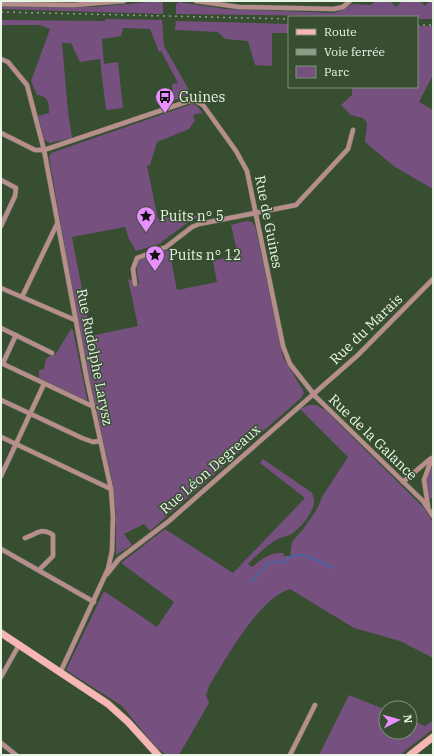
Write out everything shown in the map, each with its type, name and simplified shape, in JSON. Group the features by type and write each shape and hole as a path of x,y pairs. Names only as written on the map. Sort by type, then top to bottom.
{"street":[{"path":"1,4 124,1"},
{"path":"196,1 239,7 334,9 343,7 350,1"},
{"name":"Rue Rudolphe Larysz","path":"1,59 8,62 27,85 44,150 75,320 92,406 111,489 113,517 110,558 107,572"},
{"name":"Rue de Guines","path":"44,150 178,105 196,101 206,107 245,165 286,356 295,371 313,393"},
{"path":"135,284 133,269 137,258 166,247 192,227 199,224 296,205 348,149 352,130"},
{"path":"1,134 35,150 44,150"},
{"path":"1,180 16,188 15,196 1,226"},
{"path":"22,297 57,224"},
{"name":"Rue du Marais","path":"313,393 358,355 433,279"},
{"path":"1,288 75,320"},
{"path":"1,328 52,353"},
{"path":"16,335 2,363 92,406"},
{"path":"1,476 44,384"},
{"name":"Rue de la Galance","path":"313,393 428,507 433,516"},
{"name":"Rue Léon Degreaux","path":"60,673 107,572 119,560 169,521 313,393"},
{"path":"1,400 82,438 93,442 100,441"},
{"path":"1,437 111,489"},
{"path":"403,482 432,457"},
{"path":"428,507 424,485 425,472 432,457"},
{"path":"25,538 40,530 46,530 54,535 53,556 39,570"},
{"path":"1,549 94,602"},
{"path":"110,558 119,560"},
{"path":"1,633 108,704 128,722 157,755"},
{"path":"1,678 19,645"},
{"path":"290,755 315,704"},
{"path":"410,755 433,737"},
{"path":"1,743 16,755"}],"green space":[{"path":"161,1 163,3 163,14 1,9 1,7 94,7"},
{"path":"376,1 390,1 396,7 402,1 420,1 425,6 430,1 433,1 433,19 418,19 418,16 176,14 176,4 179,2 225,9 333,13 343,10 352,4 371,5"},
{"path":"105,19 162,20 164,46 189,90 189,94 164,104 161,98 173,97 172,84 178,83 161,51 159,52 150,29 123,28 121,36 102,39 104,64 118,62 123,108 106,110 100,59 80,62 71,43 62,43 68,112 72,138 50,143 44,140 38,116 49,113 49,106 46,98 37,95 31,81 50,29 40,25 1,25 1,20 105,21"},
{"path":"176,21 288,24 288,33 272,33 272,66 255,65 248,41 225,39 218,32 175,30"},
{"path":"418,26 433,26 433,75 419,102 433,110 433,189 395,167 365,142 367,123 363,118 351,115 341,105 352,95 352,88 418,88"},
{"path":"192,104 196,105 203,113 193,116 195,120 189,129 157,142 150,165 147,166 158,219 204,216 191,220 159,244 136,251 129,239 125,227 72,237 91,336 138,326 128,279 132,280 134,285 139,284 137,266 142,258 169,249 177,290 217,282 213,261 238,255 231,225 246,221 252,222 255,226 283,357 304,392 302,397 150,531 144,524 124,534 132,545 116,555 116,514 112,480 83,350 49,157 51,153"},
{"path":"71,329 73,330 87,399 86,401 39,378 39,370 44,369 46,359 51,355 55,355"},
{"path":"309,405 316,405 325,410 424,508 433,522 433,658 400,641 354,628 290,589 278,595 267,604 244,631 209,686 206,695 209,703 179,755 166,755 154,745 122,706 66,670 104,591 157,627 174,602 121,563 165,529 233,573 305,498 260,463 263,459 311,492 314,497 314,503 310,514 297,529 291,534 272,542 248,564 252,567 266,557 278,553 283,553 284,556 290,556 292,542 317,509 322,497 348,457 300,409"},
{"path":"430,466 433,469 433,500 432,498 429,499 427,486 427,475"},
{"path":"349,695 378,707 378,740 418,740 418,723 425,726 433,721 433,729 400,755 319,755"}],"waterway":[{"path":"251,582 270,562 284,562 289,557 295,555 302,555 315,559 333,568"}],"railway":[{"path":"1,12 288,19"},
{"path":"418,25 433,25"}],"place":[{"name":"Guines","path":"165,114"},
{"name":"Puits n° 5","path":"146,233"},
{"name":"Puits n° 12","path":"155,272"}]}
